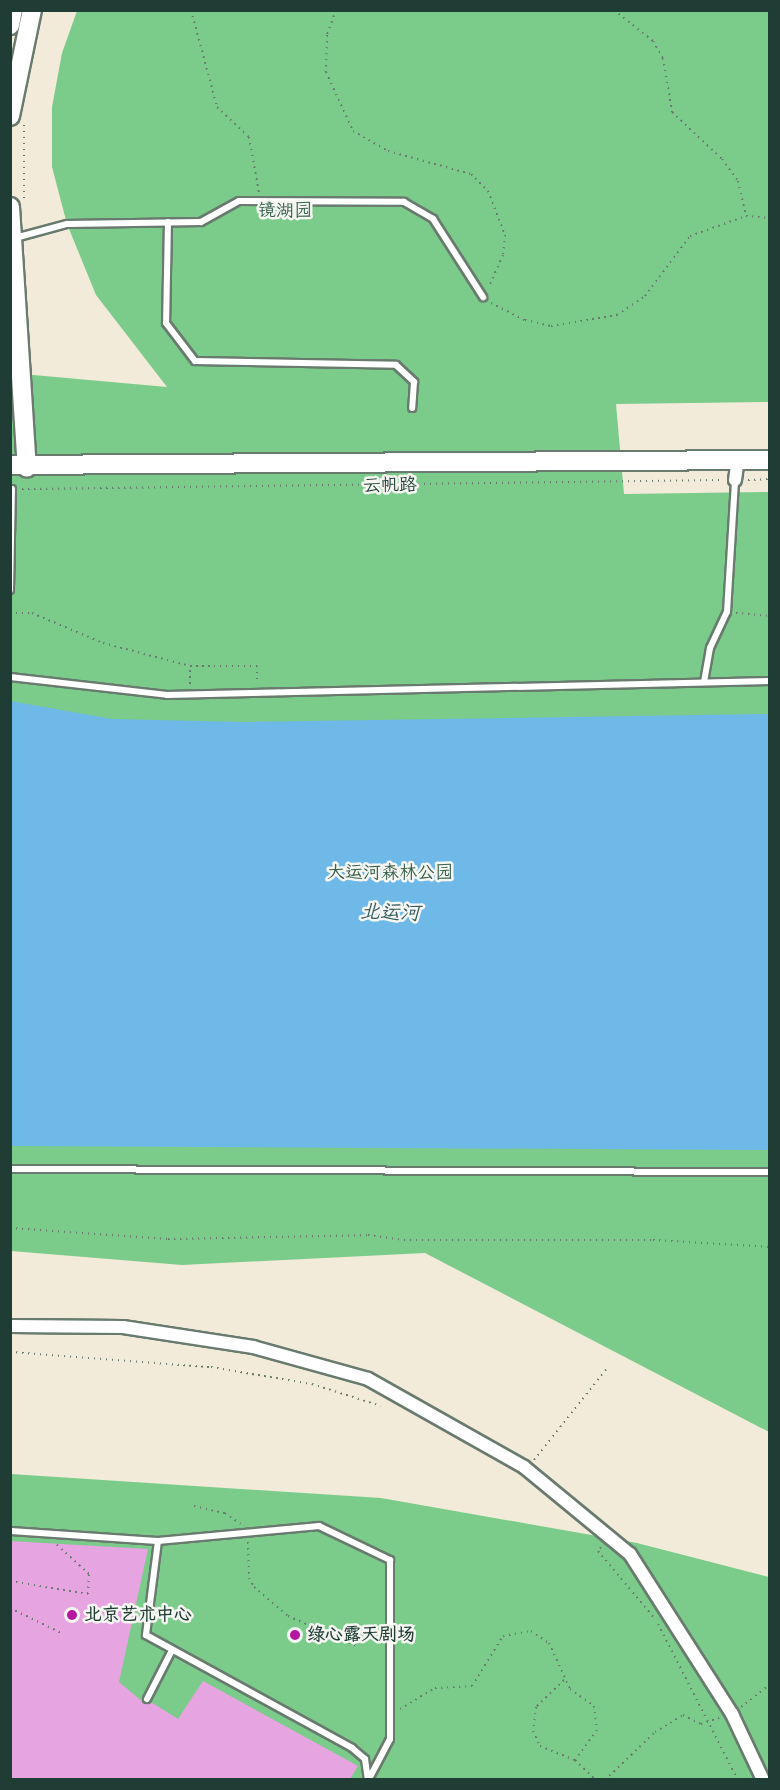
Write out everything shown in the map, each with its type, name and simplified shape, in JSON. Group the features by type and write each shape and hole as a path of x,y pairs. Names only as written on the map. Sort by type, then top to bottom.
{"street":[{"path":"10,25 13,10"},
{"path":"10,116 32,10"},
{"path":"10,207 19,466"},
{"path":"735,480 738,459"},
{"name":"云帆路","path":"19,466 770,459"},
{"path":"10,1326 123,1327 276,1354 368,1379 524,1467 630,1554 732,1714 764,1779"}],"lane":[{"path":"11,238 67,224 201,222 239,201 404,202 420,207 483,297"},
{"path":"168,222 166,323 195,361 396,365 414,382 412,408"},
{"path":"704,682 710,648 727,612 735,480"},
{"path":"10,590 12,489"},
{"path":"10,677 100,691 189,694 770,681"},
{"path":"10,1169 770,1172"},
{"path":"10,1531 158,1541 319,1526 390,1560 390,1739 369,1778"},
{"path":"158,1541 146,1635 171,1652 352,1748 365,1759 369,1778"},
{"path":"147,1699 171,1652"}],"path":[{"path":"191,10 217,107 249,137 260,200"},
{"path":"336,10 327,35 325,64 343,118 353,131 388,151 471,174 499,211 503,255 483,297 525,320 551,326 617,315 645,296 690,236 746,216 770,218"},
{"path":"614,10 653,41 663,58 672,112 733,174 746,216"},
{"name":"云帆路","path":"12,489 770,479"},
{"path":"727,612 770,616"},
{"path":"10,613 32,613 103,643 190,666 257,666 258,693"},
{"path":"189,694 190,666"},
{"path":"10,1228 168,1239 368,1235 404,1240 653,1240 770,1247"},
{"path":"10,1352 211,1367 312,1384 381,1406"},
{"path":"524,1467 545,1451 608,1367"},
{"path":"194,1506 225,1513 247,1533 249,1578 254,1587 288,1616 357,1646"},
{"path":"10,1581 88,1594 89,1574 44,1533"},
{"path":"607,1533 598,1551 658,1623 706,1722 738,1779"},
{"path":"10,1608 63,1634"},
{"path":"390,1715 435,1688 472,1686 503,1636 531,1631 549,1643 564,1680 594,1706 597,1730 575,1760"},
{"path":"564,1680 531,1718 540,1746 575,1760 596,1779"},
{"path":"605,1779 655,1732 683,1715 706,1722 732,1714 770,1684"}],"green space":[{"name":"大运河森林公园","path":"77,11 769,11 769,402 616,404 624,494 769,492 769,1432 425,1253 182,1265 11,1251 11,373 167,387 96,295 67,224 52,167 52,107 62,53"},
{"path":"11,1474 381,1498 637,1543 769,1577 769,1779 11,1780"}],"water":[{"name":"北运河","path":"10,701 112,719 243,722 769,714 769,1150 11,1146"}],"building":[{"name":"北京艺术中心","path":"10,1541 148,1549 119,1682 144,1703 151,1702 178,1719 203,1681 358,1766 350,1779 10,1779"}],"place":[{"name":"北京艺术中心","path":"72,1615"},
{"name":"绿心露天剧场","path":"295,1635"}],"park label":[{"name":"镜湖园","path":"285,211"}]}
